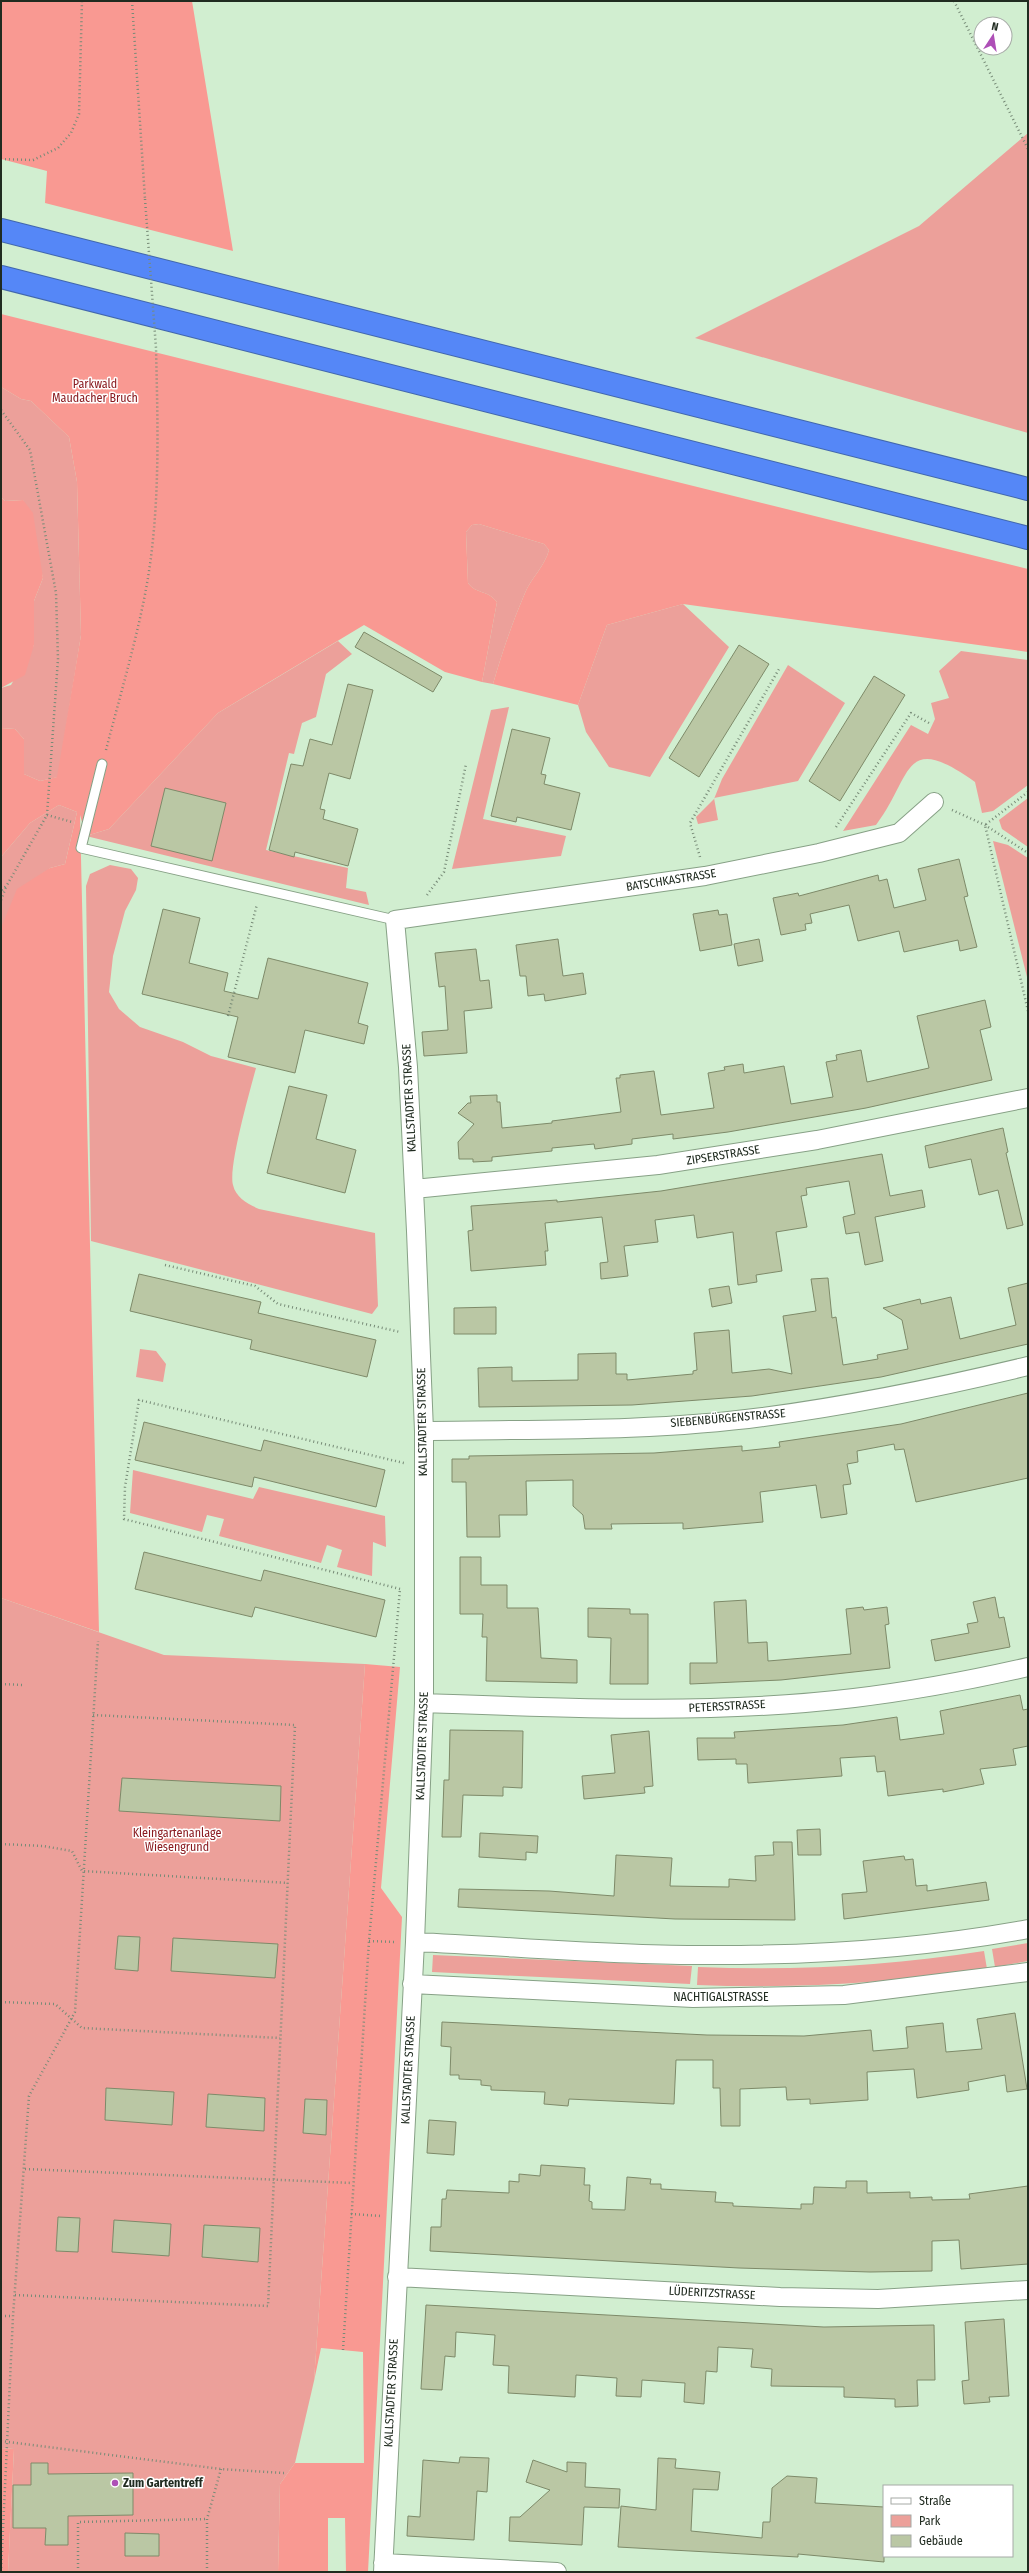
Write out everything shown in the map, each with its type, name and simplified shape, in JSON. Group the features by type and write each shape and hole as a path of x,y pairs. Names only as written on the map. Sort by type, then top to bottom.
{"highway":[{"path":"1,230 1028,489"},
{"path":"1,277 1028,538"}],"street":[{"name":"BATSCHKASTRASSE","path":"403,919 705,876 819,853 899,833 934,802"},
{"name":"KALLSTADTER STRASSE","path":"383,2568 415,1942 424,1703 424,1431 403,919"},
{"name":"ZIPSERSTRASSE","path":"414,1189 666,1164 817,1140 1028,1098"},
{"name":"SIEBENBÜRGENSTRASSE","path":"424,1431 641,1426 762,1417 902,1395 1028,1366"},
{"name":"PETERSSTRASSE","path":"424,1703 585,1708 738,1706 853,1698 1028,1667"},
{"path":"415,1942 696,1955 841,1951 986,1936 1028,1929"},
{"name":"NACHTIGALSTRASSE","path":"412,1984 709,1998 844,1995 1028,1972"},
{"name":"LÜDERITZSTRASSE","path":"397,2277 780,2297 878,2299 1028,2290"},
{"path":"383,2568 557,2572"}],"lane":[{"path":"102,764 81,848 261,889 403,919"}],"path":[{"path":"1,159 33,160 58,148 71,133 79,114 82,1"},
{"path":"102,764 142,608 151,541 158,465 156,348 132,1"},
{"path":"954,1 1028,149"},
{"path":"1,410 30,450 56,593 58,659 47,815 7,885 1,900"},
{"path":"705,876 690,822 779,669"},
{"path":"819,853 911,713 929,723"},
{"path":"403,919 444,872 466,764"},
{"path":"985,825 1028,792"},
{"path":"934,802 985,825 1028,853"},
{"path":"47,815 86,826"},
{"path":"985,825 1028,1011"},
{"path":"1,891 7,885"},
{"path":"228,1016 261,889"},
{"path":"165,1265 255,1286 278,1304 420,1337"},
{"path":"424,1468 139,1400 125,1487 124,1519 424,1595"},
{"path":"343,2350 350,2214 369,1942 400,1589"},
{"path":"1,2572 14,2295 25,2169 29,2096 76,2012 82,1871 98,1641"},
{"path":"1,1684 23,1685"},
{"path":"14,2295 268,2306 295,1725 93,1715"},
{"path":"1,1844 43,1846 72,1851 82,1871"},
{"path":"82,1871 288,1883"},
{"path":"369,1942 415,1942"},
{"path":"1,2002 55,2004 82,2028 280,2038"},
{"path":"25,2169 274,2181 352,2183"},
{"path":"350,2214 400,2217"},
{"path":"1,2316 13,2316"},
{"path":"1,2441 221,2469 284,2473"},
{"path":"207,2572 207,2519 221,2469"},
{"path":"78,2572 78,2522 207,2519"}],"green space":[{"path":"1,1 192,1 233,251 45,203 47,171 1,159"},
{"path":"1028,133 1028,433 695,338 919,226"},
{"name":"Parkwald Maudacher Bruch","path":"1,314 1028,569 1028,652 683,604 607,625 578,705 493,684 520,604 549,550 544,544 479,524 472,525 466,532 468,583 471,587 490,595 497,602 482,682 445,672 364,625 218,713 109,829 86,836 80,815 99,1632 1,1598 1,928 17,889 50,868 65,864 77,812 59,805 30,823 1,857 1,728 15,729 24,739 24,774 40,781 57,777 81,635 77,482 69,437 31,401 21,399 1,387"},
{"path":"1,387 21,399 31,401 69,437 77,482 81,635 58,777 40,781 24,774 24,739 15,729 1,728 1,688 11,685 34,645 34,601 43,578 23,500 5,501 1,497"},
{"path":"1,497 5,501 23,500 33,513 43,578 34,601 34,645 25,675 1,688"},
{"path":"479,524 544,544 549,550 520,604 493,684 482,682 497,602 490,595 471,587 468,583 466,532 472,525"},
{"path":"683,604 729,647 650,777 609,767 586,732 578,705 607,625"},
{"path":"338,641 352,654 326,674 316,717 302,723 294,754 289,753 266,850 348,868 346,888 366,892 369,905 86,836 109,829 218,713"},
{"path":"961,651 1028,660 1028,785 993,811 982,813 975,782 951,767 934,760 921,760 912,766 904,776 888,807 876,825 843,831 911,725 928,734 935,719 931,703 949,698 939,671"},
{"path":"788,665 845,703 798,781 714,798 722,779"},
{"path":"509,707 483,819 566,836 561,856 452,869 491,710"},
{"path":"1028,798 1028,847 1002,829 999,820"},
{"path":"714,799 718,820 698,824 696,817"},
{"path":"59,805 77,812 65,864 50,868 1,928 1,857 30,823"},
{"path":"993,841 1008,845 1028,858 1028,981"},
{"path":"110,865 131,869 138,878 136,890 125,911 113,956 109,992 119,1009 140,1027 183,1042 211,1056 256,1068 236,1146 232,1176 235,1190 243,1200 259,1209 375,1233 378,1306 372,1314 91,1241 86,886 90,874"},
{"path":"140,1349 156,1351 166,1364 163,1382 136,1377"},
{"path":"133,1470 253,1499 259,1487 385,1516 386,1547 373,1542 372,1576 337,1567 342,1550 327,1545 321,1563 219,1536 224,1519 207,1515 202,1532 130,1513"},
{"name":"Kleingartenanlage Wiesengrund","path":"1,1598 164,1655 365,1664 314,2381 295,2463 280,2484 278,2572 8,2572 14,2449 1,2448"},
{"path":"365,1664 400,1667 381,1888 402,1917 368,2572 346,2572 345,2518 328,2518 328,2572 278,2572 280,2484 295,2463 364,2463 363,2352 321,2348 314,2381"},
{"path":"1028,1943 1028,1961 995,1967 992,1949"},
{"path":"984,1951 987,1969 951,1974 843,1984 770,1986 697,1985 698,1967 805,1968 877,1964"},
{"path":"433,1955 692,1966 690,1984 432,1972"},
{"path":"1,2448 14,2449 8,2572 1,2572"}],"building":[{"path":"364,632 442,677 433,692 355,647"},
{"path":"739,645 769,664 699,777 669,758"},
{"path":"874,676 905,695 840,801 809,781"},
{"path":"348,684 373,690 350,779 329,773 320,809 325,810 323,819 358,829 348,866 295,852 294,857 269,850 291,764 303,766 310,739 332,745"},
{"path":"512,729 550,738 541,774 546,775 544,784 580,793 571,830 517,817 516,822 491,816"},
{"path":"165,788 226,803 212,861 151,846"},
{"path":"959,859 968,896 964,897 977,947 960,951 958,940 904,952 899,931 858,941 849,905 810,914 812,923 805,924 806,930 781,935 773,898 798,893 799,896 878,875 879,881 887,879 894,908 926,900 918,869"},
{"path":"163,909 200,918 189,963 228,973 224,991 258,999 268,958 368,983 358,1023 368,1026 364,1044 305,1030 295,1073 228,1057 238,1017 142,994"},
{"path":"718,910 719,915 727,914 732,945 700,951 693,914"},
{"path":"558,939 563,976 583,973 586,994 545,1001 544,994 528,996 526,976 520,976 516,945"},
{"path":"759,939 763,961 738,966 734,944"},
{"path":"476,949 480,981 489,980 492,1008 464,1011 467,1053 424,1056 422,1032 448,1030 445,986 439,987 435,953"},
{"path":"985,1000 991,1027 980,1030 992,1080 866,1108 728,1132 673,1139 673,1134 632,1139 632,1144 595,1149 594,1144 552,1148 552,1151 492,1157 492,1161 473,1162 473,1159 459,1159 458,1142 474,1124 458,1113 468,1103 471,1103 470,1096 497,1095 497,1102 500,1102 502,1128 552,1123 552,1121 621,1112 616,1078 620,1078 620,1075 654,1071 661,1115 714,1108 708,1073 725,1070 724,1067 743,1064 744,1073 784,1066 791,1104 833,1097 826,1062 837,1060 836,1055 861,1050 867,1082 929,1068 917,1016"},
{"path":"289,1086 327,1095 316,1139 356,1150 345,1193 267,1173"},
{"path":"1003,1128 1008,1152 1006,1153 1023,1225 1007,1229 998,1190 979,1195 971,1159 929,1168 925,1146"},
{"path":"882,1154 890,1196 922,1190 925,1207 875,1217 883,1261 865,1265 859,1232 846,1234 843,1217 855,1214 849,1181 806,1188 807,1195 801,1196 807,1227 776,1232 782,1271 756,1275 757,1282 738,1285 733,1232 697,1238 694,1215 655,1220 658,1242 624,1246 628,1276 601,1279 600,1263 608,1262 602,1217 545,1223 548,1251 545,1251 546,1265 471,1271 468,1231 473,1230 471,1206 557,1200 557,1202 661,1191"},
{"path":"139,1274 261,1302 258,1313 376,1340 367,1377 250,1349 252,1340 130,1311"},
{"path":"828,1278 832,1318 836,1317 843,1365 878,1359 877,1355 908,1349 902,1320 883,1308 920,1299 921,1304 951,1297 960,1339 1016,1325 1008,1288 1028,1283 1028,1344 881,1377 752,1396 632,1405 479,1407 478,1368 512,1367 512,1381 578,1380 578,1354 616,1353 616,1374 627,1374 627,1380 693,1374 693,1371 697,1370 694,1333 729,1330 732,1373 769,1369 792,1374 783,1316 816,1311 811,1279"},
{"path":"729,1286 732,1303 712,1307 709,1289"},
{"path":"496,1307 496,1334 454,1334 454,1308"},
{"path":"1028,1393 1028,1478 916,1502 904,1449 895,1450 894,1444 857,1451 858,1462 847,1464 851,1484 843,1485 847,1514 821,1518 816,1485 760,1492 763,1522 683,1529 683,1523 611,1524 612,1529 585,1529 583,1515 573,1506 573,1480 526,1481 527,1515 499,1515 500,1537 467,1537 466,1482 452,1482 452,1459 469,1459 469,1456 654,1453 742,1446 742,1451 780,1447 779,1442 901,1424"},
{"path":"144,1422 261,1451 264,1440 385,1470 376,1507 254,1477 252,1487 135,1460"},
{"path":"144,1552 261,1581 264,1570 385,1600 376,1637 255,1607 252,1617 135,1589"},
{"path":"460,1557 481,1557 481,1585 507,1585 507,1608 538,1608 541,1658 577,1660 577,1683 486,1681 487,1637 482,1637 483,1614 460,1614"},
{"path":"995,1597 999,1618 1004,1617 1010,1647 935,1661 931,1640 969,1633 967,1624 978,1622 973,1602"},
{"path":"746,1600 748,1643 767,1642 768,1661 851,1654 846,1609 863,1607 864,1610 887,1607 889,1624 885,1625 890,1668 781,1680 690,1684 690,1663 717,1663 714,1602"},
{"path":"588,1608 630,1609 630,1614 648,1614 648,1684 610,1684 611,1638 588,1637"},
{"path":"1020,1695 1023,1710 1028,1709 1028,1746 1013,1749 1016,1765 980,1769 984,1784 943,1792 943,1789 888,1796 885,1771 877,1772 875,1756 840,1758 842,1776 748,1783 747,1764 736,1764 736,1759 698,1760 697,1738 735,1738 734,1732 843,1725 897,1717 900,1740 944,1734 940,1711"},
{"path":"450,1730 523,1731 522,1788 503,1787 503,1796 463,1795 461,1837 442,1837 444,1780 449,1780"},
{"path":"649,1731 653,1786 644,1787 645,1793 584,1799 582,1776 615,1773 611,1735"},
{"path":"122,1778 281,1786 280,1821 119,1811"},
{"path":"820,1829 821,1855 798,1855 797,1830"},
{"path":"480,1833 538,1836 537,1853 526,1852 526,1860 479,1857"},
{"path":"773,1842 792,1842 795,1920 675,1919 458,1907 459,1889 549,1891 614,1896 616,1855 672,1858 670,1886 729,1887 729,1879 756,1881 755,1856 774,1855"},
{"path":"904,1856 905,1860 913,1859 916,1886 927,1885 927,1891 986,1882 989,1900 844,1919 842,1894 867,1892 863,1861"},
{"path":"118,1936 140,1937 138,1971 115,1969"},
{"path":"173,1938 278,1944 275,1978 171,1971"},
{"path":"1015,2013 1027,2089 1007,2092 1005,2075 968,2082 969,2090 917,2098 914,2069 867,2072 868,2100 810,2104 810,2099 787,2100 786,2087 740,2089 740,2126 721,2126 720,2088 713,2088 713,2060 676,2060 674,2104 569,2099 568,2106 544,2104 545,2092 491,2090 491,2086 481,2085 481,2080 459,2079 459,2075 450,2075 451,2047 441,2046 442,2022 707,2035 804,2036 871,2030 873,2051 908,2048 906,2027 943,2023 946,2052 982,2049 977,2019"},
{"path":"106,2088 174,2092 172,2125 105,2120"},
{"path":"208,2094 265,2098 264,2131 206,2127"},
{"path":"305,2099 327,2100 326,2135 303,2133"},
{"path":"429,2120 456,2122 454,2155 427,2153"},
{"path":"541,2165 585,2168 584,2185 590,2185 589,2201 592,2202 592,2209 625,2210 627,2177 651,2179 650,2184 661,2184 661,2189 716,2192 715,2202 733,2203 733,2206 801,2209 801,2204 813,2204 814,2187 846,2188 846,2181 867,2181 867,2193 910,2192 910,2198 932,2197 932,2200 970,2199 969,2194 1028,2186 1028,2264 961,2269 959,2240 932,2241 932,2271 870,2272 739,2268 430,2251 431,2227 441,2227 442,2199 446,2199 447,2190 509,2193 509,2181 519,2182 519,2174 540,2176"},
{"path":"58,2217 80,2218 78,2252 56,2251"},
{"path":"114,2220 171,2224 169,2256 112,2252"},
{"path":"204,2225 260,2228 258,2262 202,2257"},
{"path":"426,2305 824,2327 934,2325 935,2380 917,2380 918,2406 895,2407 895,2399 844,2397 844,2387 771,2386 772,2369 751,2367 753,2349 718,2347 717,2372 706,2371 704,2404 684,2402 685,2383 642,2380 641,2397 616,2396 617,2378 576,2375 575,2397 508,2393 509,2366 493,2365 495,2335 456,2332 455,2357 445,2356 442,2390 421,2389"},
{"path":"1004,2319 1009,2396 989,2397 990,2402 964,2404 962,2381 969,2380 965,2322"},
{"path":"460,2457 489,2458 487,2492 477,2491 474,2540 407,2536 408,2516 420,2517 423,2460 459,2463"},
{"path":"658,2458 676,2459 675,2468 720,2472 718,2490 693,2489 691,2531 762,2538 763,2522 770,2522 772,2488 787,2476 817,2478 815,2503 883,2507 884,2562 798,2554 798,2557 618,2547 621,2506 656,2510"},
{"path":"533,2460 567,2472 567,2462 586,2463 585,2487 620,2489 619,2508 584,2507 582,2545 509,2541 510,2517 520,2517 550,2490 526,2482"},
{"path":"31,2463 48,2463 48,2474 133,2473 133,2515 68,2516 68,2545 45,2545 46,2528 13,2528 13,2485 31,2485"},
{"path":"125,2533 159,2534 159,2556 125,2556"}],"place":[{"name":"Zum Gartentreff","path":"115,2483"}]}
